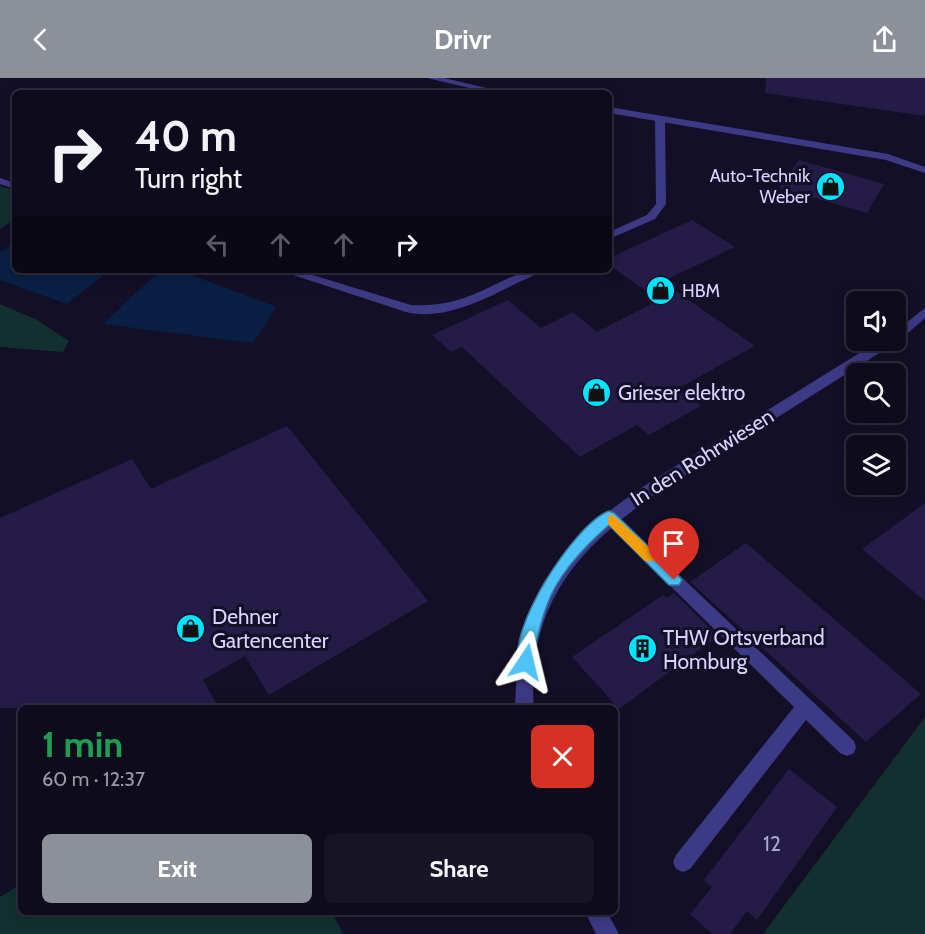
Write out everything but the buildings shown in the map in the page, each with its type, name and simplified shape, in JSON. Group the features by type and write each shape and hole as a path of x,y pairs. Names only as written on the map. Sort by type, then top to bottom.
{"street":[{"path":"431,78 489,90"},
{"path":"612,111 888,157 925,170"},
{"path":"612,235 651,217 661,204 660,119"},
{"path":"294,273 410,309 425,311 461,303 528,273"},
{"path":"906,328 925,312"},
{"name":"In den Rohrwiesen","path":"524,705 523,685 529,640 541,600 566,560 585,538 609,517 873,351"},
{"path":"609,517 804,708 847,747"},
{"path":"683,862 804,708"},
{"path":"597,915 608,934"}],"green space":[{"path":"0,186 12,190 12,221 0,229"},
{"path":"0,304 37,320 69,341 63,352 0,347"},
{"path":"925,717 925,934 763,934"},
{"path":"18,886 18,915 334,915 343,934 0,934 0,897"}],"water":[{"path":"12,244 12,273 106,273 67,304 0,280 0,252"},
{"path":"157,273 186,273 277,307 253,343 103,324"}],"slow traffic":[{"path":"613,520 650,557"}],"place":[{"name":"Auto-Technik Weber","path":"831,186"},
{"name":"HBM","path":"661,291"},
{"name":"Grieser elektro","path":"597,392"},
{"name":"Dehner Gartencenter","path":"191,628"},
{"name":"THW Ortsverband Homburg","path":"642,649"}],"route":[{"path":"526,662 529,640 541,600 566,560 585,538 609,517 674,580"}]}
